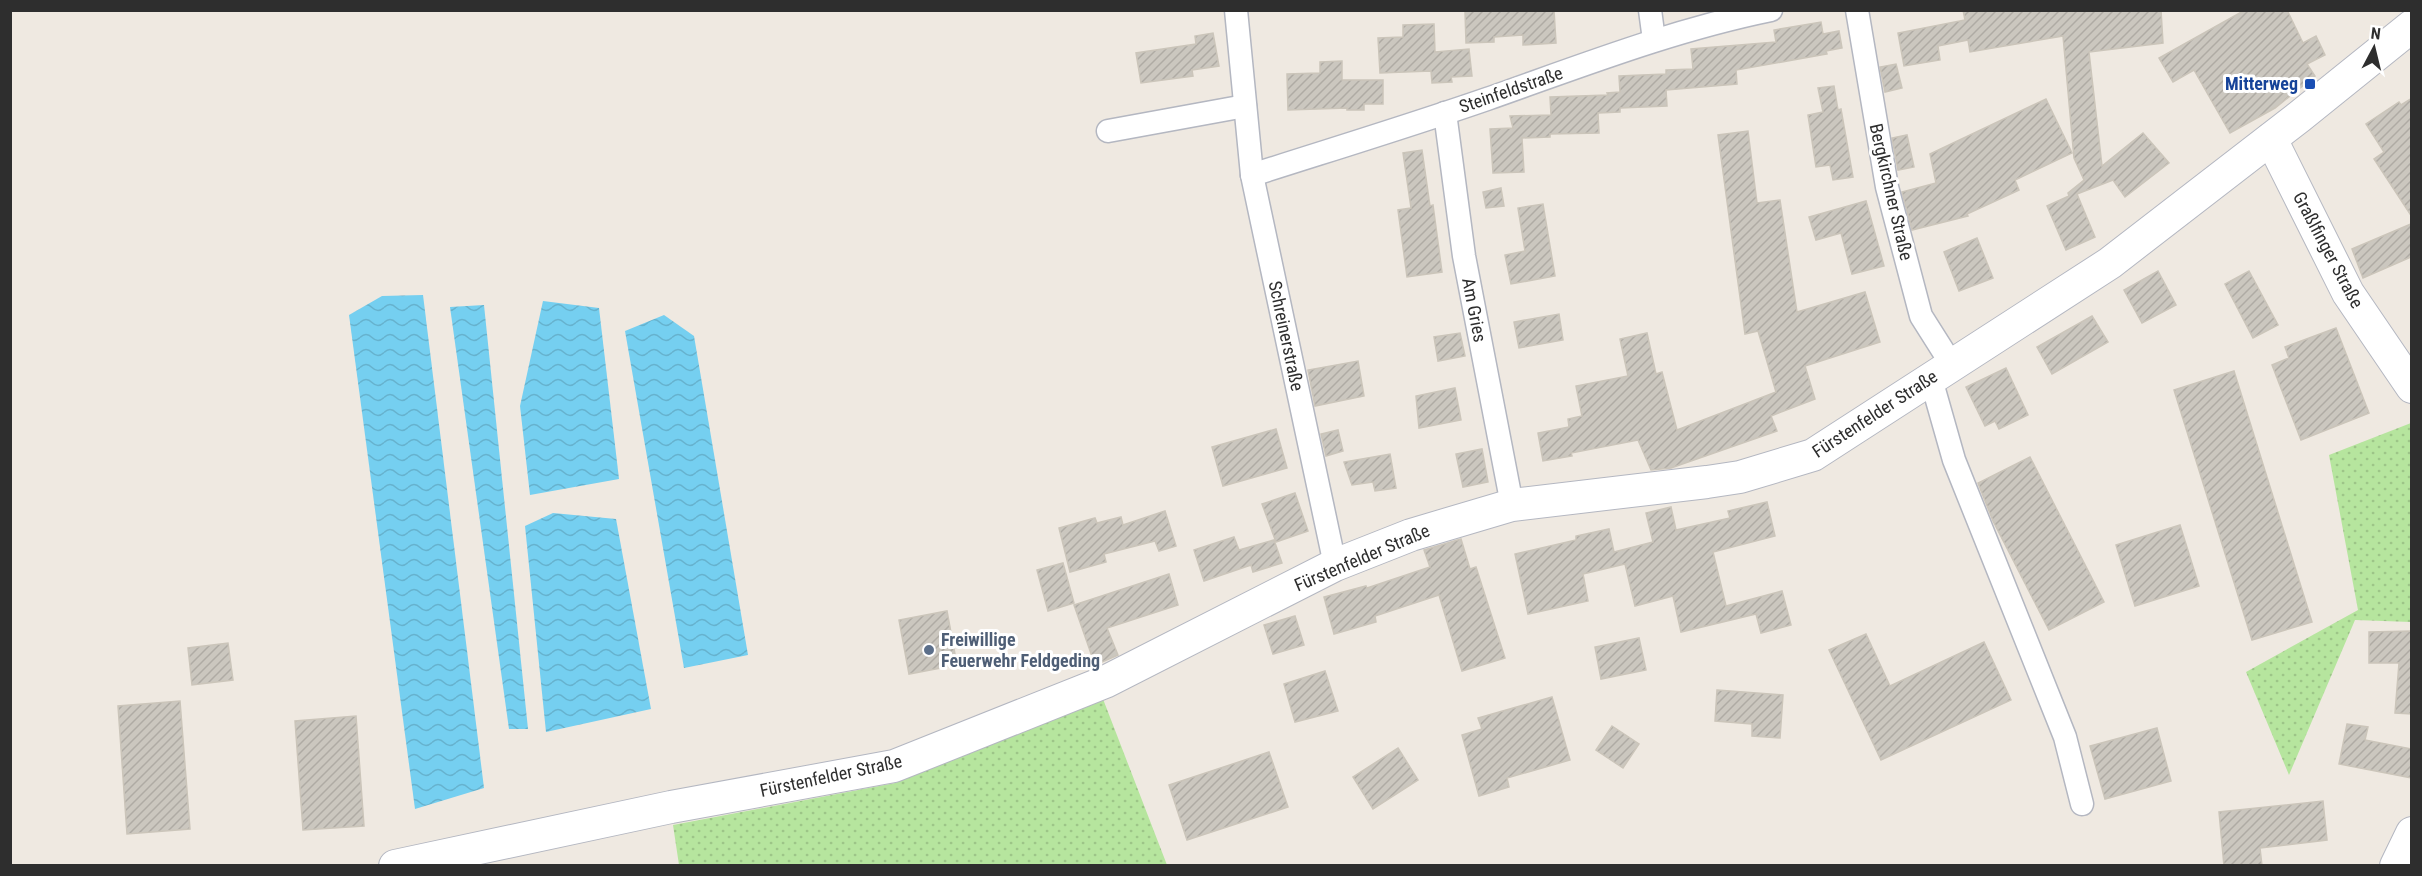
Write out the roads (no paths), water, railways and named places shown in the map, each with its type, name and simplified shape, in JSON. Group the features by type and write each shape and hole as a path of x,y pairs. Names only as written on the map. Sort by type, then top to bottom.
{"street":[{"name":"Schreinerstraße","path":"1236,10 1252,175 1335,565"},
{"path":"1650,10 1654,40"},
{"name":"Steinfeldstraße","path":"1252,175 1445,113 1654,40 1714,22 1771,10"},
{"name":"Bergkirchner Straße","path":"1857,10 1887,187 1921,316 1941,372 1954,460 2065,737 2082,804"},
{"name":"Fürstenfelder Straße","path":"395,866 671,807 894,766 1105,682 1335,565 1411,535 1512,505 1740,477 1806,458 2110,263 2271,140 2412,26"},
{"path":"1108,131 1245,106"},
{"name":"Am Gries","path":"1445,113 1464,256 1512,505"},
{"name":"Graßlfinger Straße","path":"2271,140 2348,293 2412,387"},
{"path":"2396,866 2412,833"}],"water":[{"path":"423,295 484,788 415,809 349,315 382,296"},
{"path":"543,301 599,308 619,479 530,495 520,406"},
{"path":"484,305 528,729 509,729 450,307"},
{"path":"664,315 694,336 748,655 684,668 625,331"},
{"path":"553,513 616,519 651,709 546,732 525,526"}],"place":[{"name":"Mitterweg","path":"2310,84"},
{"name":"Freiwillige Feuerwehr Feldgeding","path":"929,650"}]}
